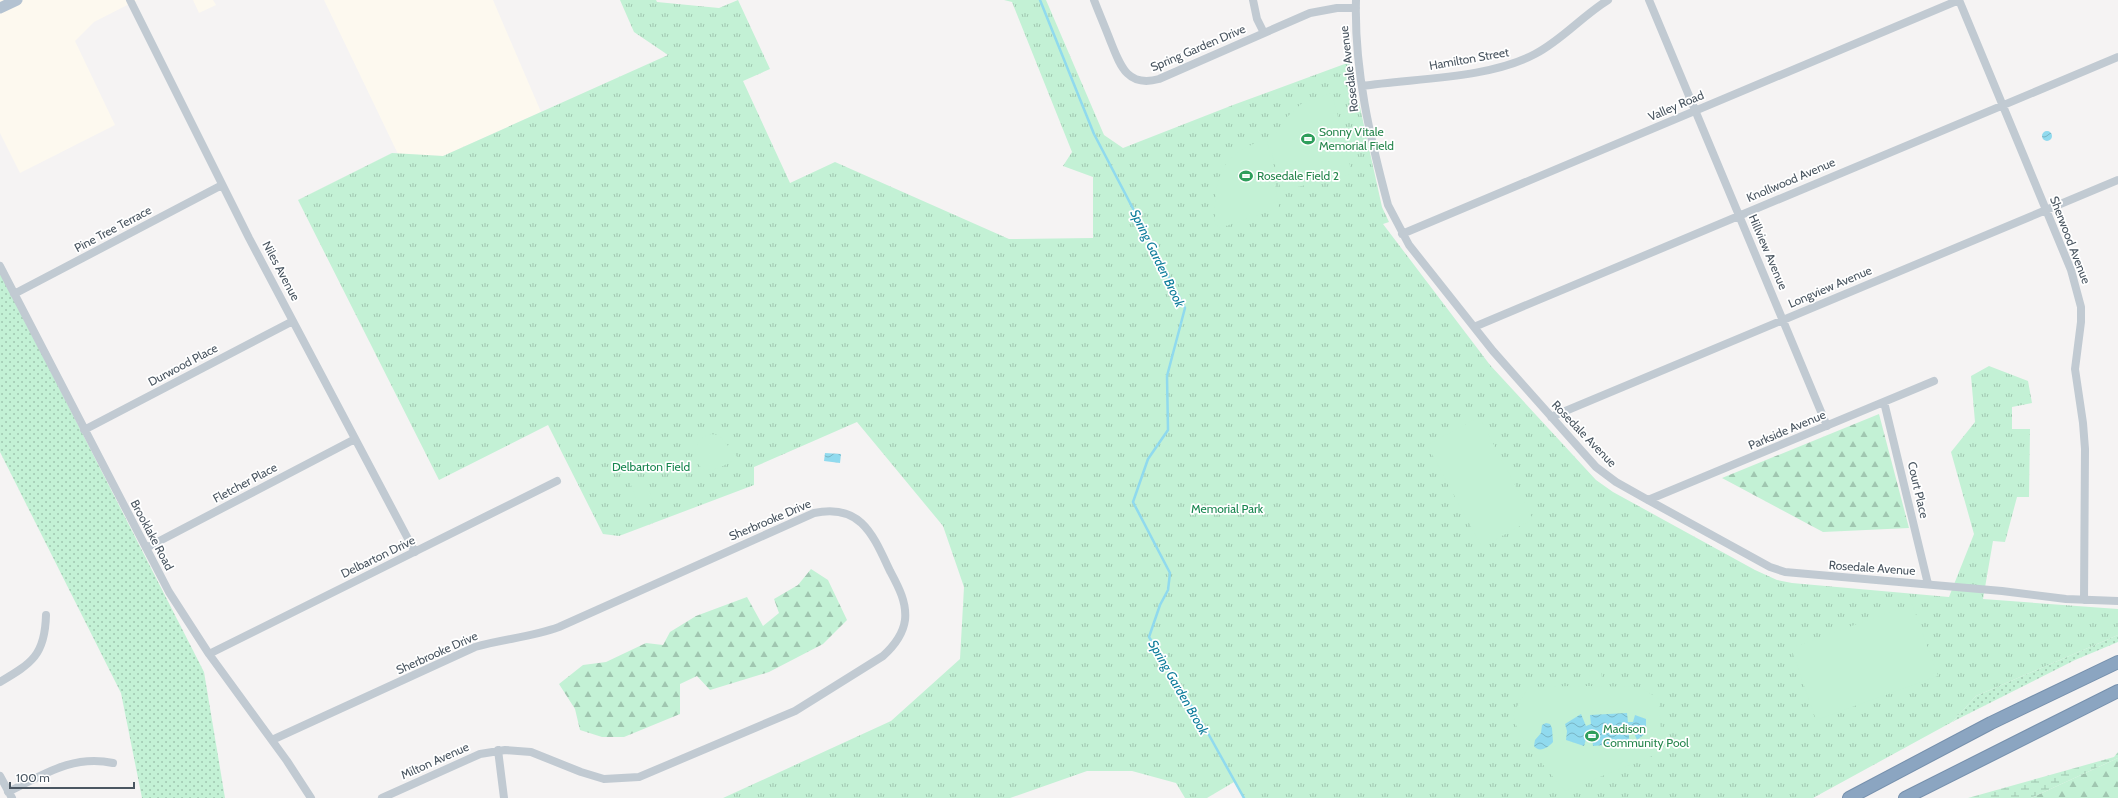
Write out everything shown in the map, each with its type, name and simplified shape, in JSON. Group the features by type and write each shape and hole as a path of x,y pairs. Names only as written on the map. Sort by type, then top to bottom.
{"highway":[{"path":"1849,798 1991,723 2118,662"},
{"path":"1905,798 2118,690"}],"main road":[{"path":"0,8 17,0"}],"street":[{"name":"Niles Avenue","path":"130,0 222,185 414,552"},
{"name":"Spring Garden Drive","path":"1094,0 1121,66 1125,72 1138,80 1145,81 1159,79 1310,13 1356,4"},
{"path":"1253,0 1257,18 1264,33"},
{"name":"Hamilton Street","path":"1362,86 1487,70 1520,61 1550,44 1579,20 1608,0"},
{"name":"Hillview Avenue","path":"1649,0 1828,426"},
{"name":"Valley Road","path":"1402,234 1959,0"},
{"name":"Sherwood Avenue","path":"1959,0 2071,270 2081,307 2081,322 2075,370 2083,423 2085,449 2084,600"},
{"name":"Rosedale Avenue","path":"1356,4 1356,40 1372,148 1388,205 1402,234 1474,327 1512,373 1596,467 1616,482 1648,500 1770,567 1785,572 1928,584 2084,600 2118,601"},
{"name":"Knollwood Avenue","path":"1474,327 2118,56"},
{"name":"Longview Avenue","path":"1551,417 2118,180"},
{"name":"Pine Tree Terrace","path":"14,294 222,185"},
{"name":"Brooklake Road","path":"0,266 84,430 178,608 209,654 272,740 311,798"},
{"name":"Durwood Place","path":"84,430 293,321"},
{"name":"Parkside Avenue","path":"1648,500 1934,381"},
{"name":"Court Place","path":"1884,402 1928,584"},
{"name":"Fletcher Place","path":"146,548 355,439"},
{"name":"Delbarton Drive","path":"209,654 557,481"},
{"name":"Sherbrooke Drive","path":"272,740 475,647 532,635 559,627 814,513 825,510 844,512 862,522 874,538 902,597 905,608 903,630 892,648 883,656 795,711 647,775 632,778 604,778 581,772 531,752 520,750 498,750"},
{"path":"0,682 26,667 34,659 44,639 46,615"},
{"path":"498,750 504,798"},
{"name":"Milton Avenue","path":"382,798 480,754 498,750"},
{"path":"0,776 10,795 56,768 80,761 91,760 113,763"}],"shaded area":[{"path":"0,0 137,0 94,22 75,41 115,125 20,173 0,133"},
{"path":"193,0 213,0 216,5 199,13"},
{"path":"324,0 493,0 541,112 443,156 398,154"}],"green space":[{"name":"Memorial Park","path":"620,0 656,0 657,2 719,8 738,0 770,69 743,81 790,183 835,162 1009,239 1093,238 1093,177 1063,166 1072,152 1012,2 1004,0 1046,0 1104,135 1123,148 1233,105 1350,62 1382,207 1389,222 1383,224 1490,365 1596,480 1613,492 1755,570 1777,580 1792,583 1949,597 1974,534 1951,452 1975,422 1971,376 1989,366 2028,381 2032,403 2012,407 2012,429 2030,429 2029,497 2017,497 2005,542 1993,541 1983,599 2118,609 2118,635 1976,696 1952,722 1813,798 1244,798 1234,782 1207,798 1185,798 1176,783 1132,771 1087,771 1010,798 723,798 891,721 960,659 964,587 943,526 857,422 754,467 754,485 619,536 603,534 548,425 439,480 298,200 392,153 443,156 668,55 634,32"},
{"name":"Sonny Vitale Memorial Field","path":"1332,93 1352,174 1281,191 1270,145 1276,133 1286,118 1301,104"},
{"name":"Rosedale Field 2","path":"1267,139 1279,208 1220,228 1215,224 1215,207 1218,180 1223,170 1229,160 1238,152"},
{"path":"0,272 204,672 225,798 142,798 121,693 0,452"},
{"path":"1879,414 1909,528 1823,532 1722,478"},
{"path":"1479,417 1533,519 1482,547 1427,445"},
{"path":"709,434 719,435 738,458 713,470 704,469 701,467 696,459 696,449 700,440"},
{"path":"645,477 653,502 639,509 630,482"},
{"path":"811,569 828,580 847,620 823,644 769,672 710,690 697,676 680,684 680,714 624,737 602,737 580,730 575,709 559,684 583,665 606,662 646,643 663,645 670,632 696,616 747,597 763,626 779,613 774,599 798,585"},
{"path":"1912,604 1938,676 1816,720 1791,648"},
{"path":"2118,635 2118,642 2075,660 1952,722 1976,696"},
{"path":"1601,670 1602,679 1591,681 1589,671"},
{"name":"Madison Community Pool","path":"1528,687 1640,687 1659,699 1662,752 1565,791 1526,743 1515,723 1514,715 1518,704"},
{"path":"2118,752 2118,758 2031,798 1968,798 2114,757"},
{"path":"2118,758 2118,798 2031,798"}],"water":[{"path":"2047,131 2052,136 2047,141 2042,136"},
{"path":"825,453 841,454 840,463 824,461"},
{"path":"1627,713 1628,722 1633,722 1635,715 1646,719 1646,733 1637,740 1634,733 1629,734 1629,743 1593,746 1592,736 1587,736 1584,746 1566,740 1567,731 1565,724 1581,714 1586,726 1591,724 1590,715"},
{"path":"1546,723 1550,724 1552,728 1553,742 1546,748 1538,749 1534,746 1535,740 1541,733 1542,725"}],"waterway":[{"name":"Spring Garden Brook","path":"1040,0 1094,134 1185,308 1167,376 1168,430 1148,459 1133,502 1170,573 1168,590 1160,605 1149,637 1209,735 1244,798"}],"place":[{"name":"Sonny Vitale Memorial Field","path":"1308,139"},
{"name":"Rosedale Field 2","path":"1246,176"},
{"name":"Madison Community Pool","path":"1592,736"}],"park label":[{"name":"Delbarton Field","path":"651,467"}]}
